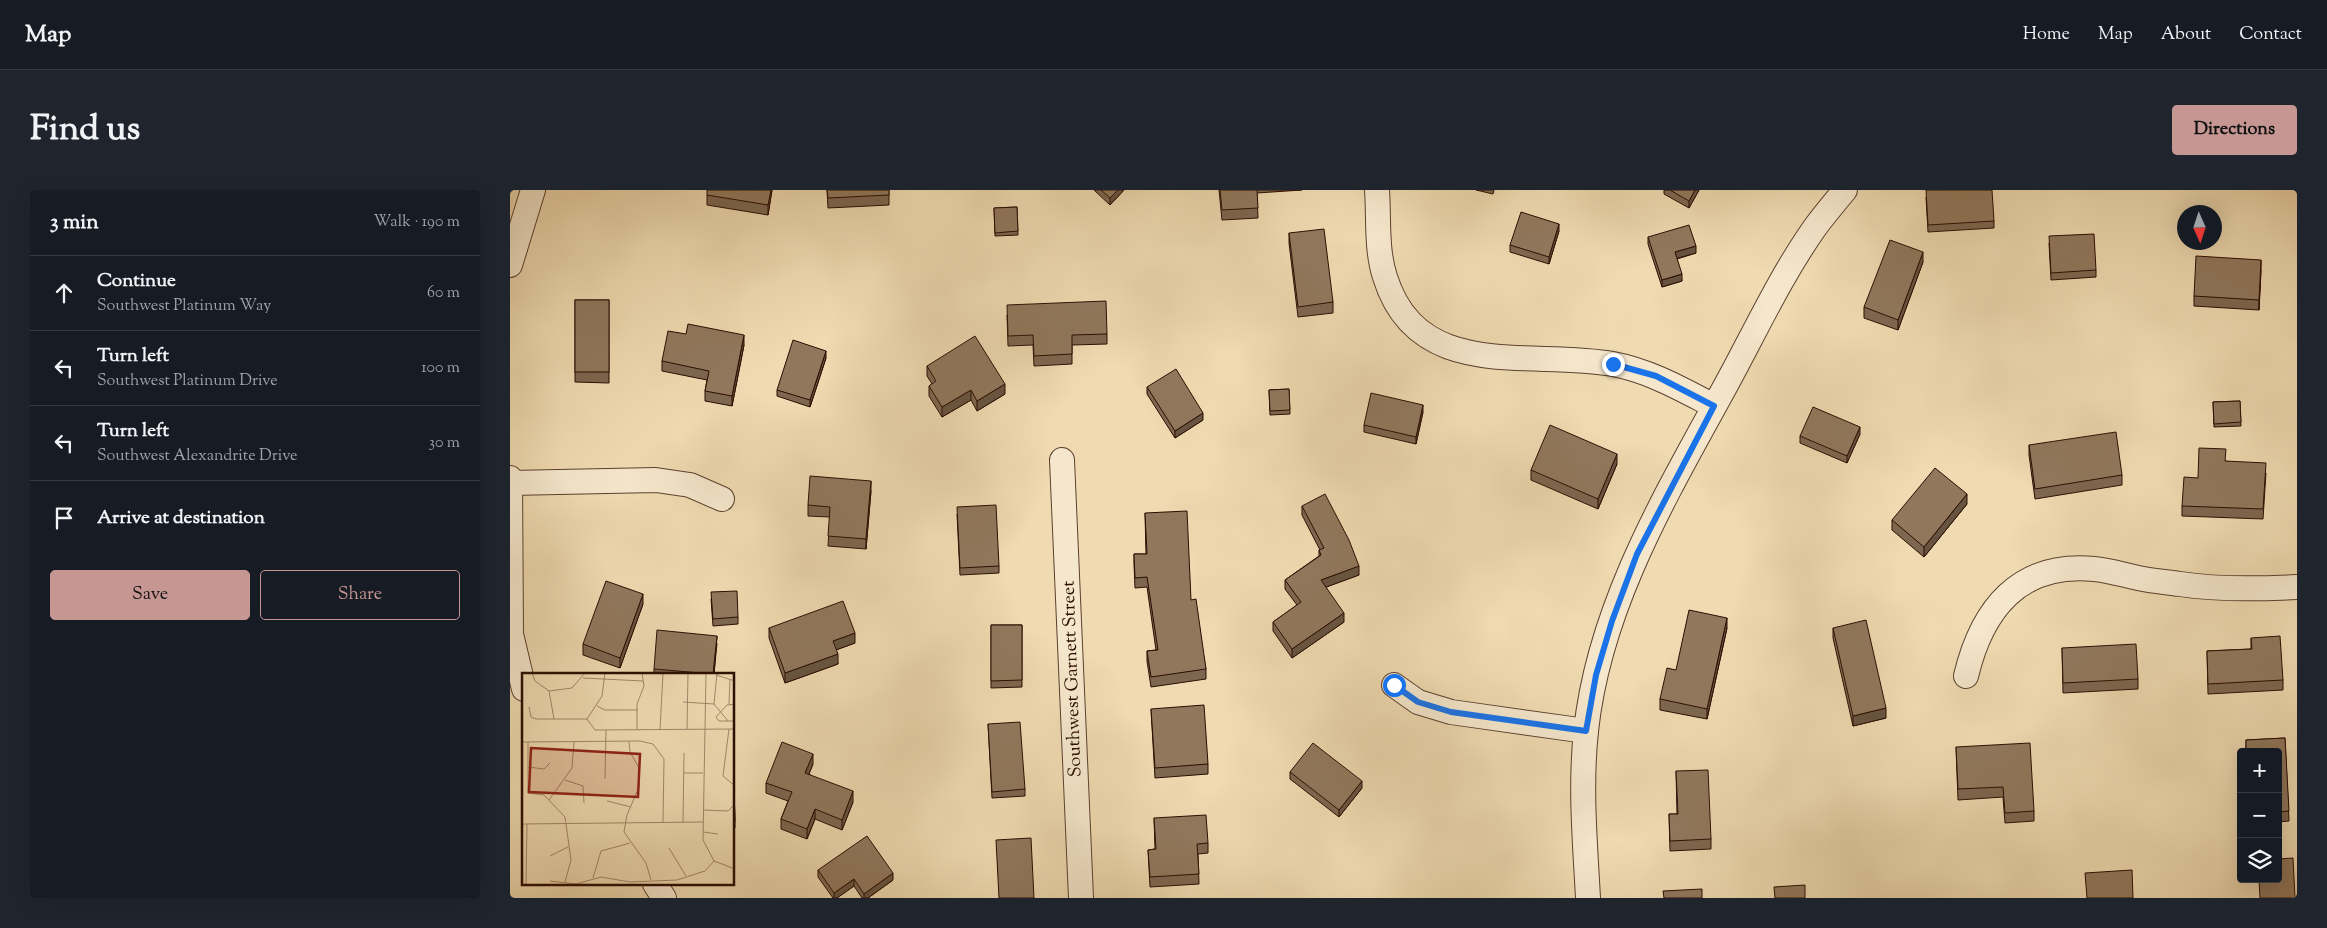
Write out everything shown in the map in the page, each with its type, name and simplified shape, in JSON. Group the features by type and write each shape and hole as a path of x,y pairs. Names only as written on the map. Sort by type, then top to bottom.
{"street":[{"path":"1377,190 1384,275 1394,302 1415,328 1441,346 1474,356 1613,364 1656,376 1714,406"},
{"path":"1588,898 1582,799 1586,731 1596,675 1609,630 1637,554 1714,406 1790,267 1816,226 1845,190"},
{"path":"510,265 528,191"},
{"name":"Southwest Garnett Street","path":"1062,460 1081,898"},
{"path":"510,478 511,634 522,681"},
{"path":"510,483 656,480 690,485 722,499"},
{"path":"1966,676 1972,652 1981,630 2004,596 2030,578 2061,569 2094,569 2142,579 2196,586 2260,589 2297,587"},
{"path":"1394,685 1418,702 1451,712 1586,731"},
{"path":"656,886 664,898"}],"building":[{"path":"707,190 771,190 768,205 707,195"},
{"path":"827,190 889,190 889,195 828,198"},
{"path":"1101,190 1118,190 1110,198"},
{"path":"1220,190 1257,190 1258,208 1222,210"},
{"path":"1670,190 1695,190 1689,201"},
{"path":"1926,190 1992,190 1994,221 1928,225"},
{"path":"1017,207 1018,231 995,233 994,208"},
{"path":"1521,212 1559,224 1549,257 1510,245"},
{"path":"1689,225 1696,246 1675,252 1682,274 1662,280 1648,237"},
{"path":"1324,229 1333,302 1298,307 1289,233"},
{"path":"2094,234 2096,270 2051,273 2049,236"},
{"path":"1890,240 1923,252 1898,320 1864,307"},
{"path":"2196,256 2261,260 2259,300 2194,296"},
{"path":"575,300 609,300 609,372 575,372"},
{"path":"1106,301 1107,334 1072,335 1072,354 1034,356 1033,335 1008,336 1007,305"},
{"path":"688,324 744,335 732,396 705,391 709,371 662,361 668,331 686,334"},
{"path":"975,336 1005,384 977,401 971,390 942,407 929,386 936,381 927,366"},
{"path":"793,340 826,351 810,400 777,390"},
{"path":"1176,369 1203,413 1175,431 1147,387"},
{"path":"1289,389 1290,410 1270,411 1269,390"},
{"path":"1371,393 1423,405 1416,437 1364,425"},
{"path":"2240,401 2241,422 2214,424 2213,402"},
{"path":"1813,407 1860,427 1847,456 1800,436"},
{"path":"1550,425 1617,454 1598,499 1531,470"},
{"path":"2116,432 2122,475 2035,489 2029,445"},
{"path":"2199,448 2226,449 2225,461 2266,463 2263,509 2182,506 2184,477 2198,478"},
{"path":"1935,468 1967,494 1924,547 1892,520"},
{"path":"810,476 871,481 866,539 828,536 830,507 808,505"},
{"path":"1325,494 1349,540 1359,566 1321,580 1344,613 1292,649 1273,622 1301,602 1285,580 1321,555 1319,550 1324,548 1302,506"},
{"path":"996,505 999,566 960,568 957,507"},
{"path":"1187,511 1191,600 1196,599 1206,669 1151,677 1147,651 1158,650 1147,577 1135,578 1134,554 1147,554 1145,513"},
{"path":"606,581 643,594 620,658 583,644"},
{"path":"737,591 738,617 713,619 711,592"},
{"path":"843,601 855,633 833,641 838,654 785,673 769,628"},
{"path":"1689,610 1727,618 1707,709 1660,699 1667,668 1676,670"},
{"path":"1866,620 1886,708 1853,716 1833,628"},
{"path":"991,625 1022,625 1022,680 991,681"},
{"path":"657,630 717,636 713,673 654,669"},
{"path":"2280,636 2283,680 2208,684 2207,651 2252,649 2251,638"},
{"path":"2136,644 2138,679 2063,683 2062,648"},
{"path":"1204,705 1208,764 1155,768 1151,709"},
{"path":"1020,722 1025,789 992,792 988,724"},
{"path":"2285,738 2289,811 2282,812 2282,748 2246,748 2246,740"},
{"path":"782,742 813,754 805,773 853,791 842,820 815,809 807,829 781,819 792,792 766,783"},
{"path":"1313,743 1362,781 1339,810 1290,772"},
{"path":"2030,743 2034,811 2005,813 2003,787 1958,789 1956,747"},
{"path":"1708,770 1711,839 1670,841 1669,814 1678,814 1676,771"},
{"path":"1206,815 1208,843 1197,844 1199,874 1150,877 1148,850 1156,849 1154,818"},
{"path":"867,836 893,873 864,894 854,879 834,893 818,870"},
{"path":"1031,838 1034,898 999,898 996,840"},
{"path":"2293,858 2295,898 2260,898 2259,883 2282,883 2282,859"},
{"path":"2132,870 2133,898 2087,898 2085,873"},
{"path":"1805,885 1805,898 1775,898 1774,887"},
{"path":"1702,889 1702,898 1664,898 1663,891"}],"route":[{"path":"1394,685 1418,702 1451,712 1586,731 1596,675 1612,621 1637,554 1714,406 1656,376 1613,364"}]}
